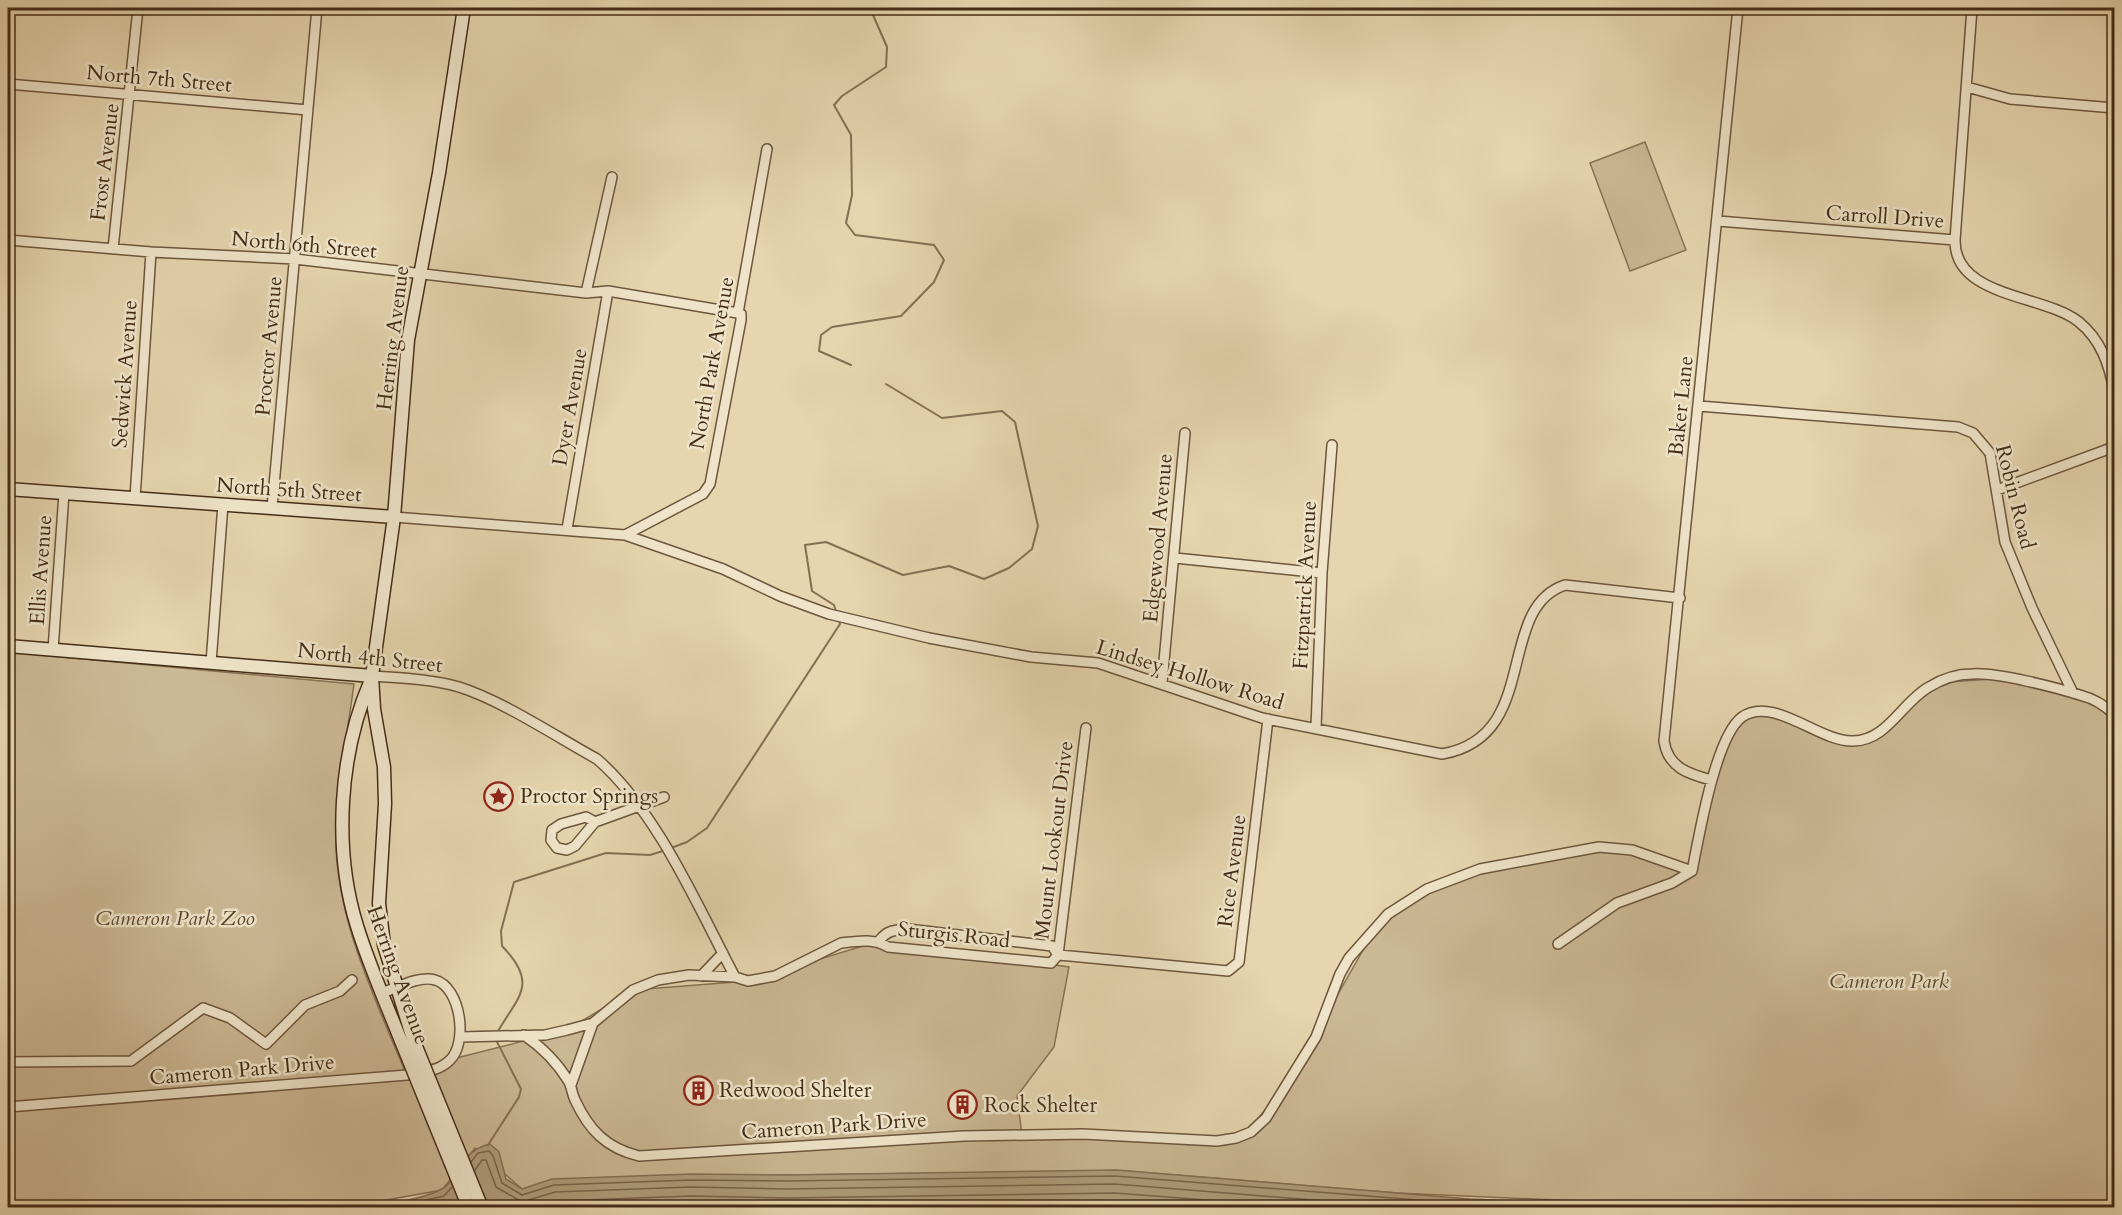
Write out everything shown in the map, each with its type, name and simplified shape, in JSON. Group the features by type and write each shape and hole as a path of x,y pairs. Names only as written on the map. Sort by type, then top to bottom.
{"main road":[{"name":"Herring Avenue","path":"464,8 439,173 408,340 394,517 372,676 374,709 384,767 385,804 379,903 384,945 398,987 407,1040 469,1208"},
{"name":"North 5th Street","path":"8,489 394,517"},
{"name":"North 4th Street","path":"8,646 372,676"},
{"name":"Herring Avenue","path":"372,676 358,708 349,754 344,840 349,895 356,925 382,993 407,1040 482,1208"}],"street":[{"name":"Frost Avenue","path":"113,249 131,94 138,8"},
{"name":"Proctor Avenue","path":"272,508 318,8"},
{"name":"Baker Lane","path":"1711,780 1680,770 1665,747 1738,8"},
{"path":"1955,240 1972,8"},
{"name":"North 7th Street","path":"8,84 308,110"},
{"path":"1967,87 2010,99 2115,108"},
{"name":"North Park Avenue","path":"626,535 703,494 707,489 741,320 741,314 738,313 767,149"},
{"path":"586,293 612,177"},
{"name":"Carroll Drive","path":"1718,221 1955,240 1963,267 1976,280 2057,309 2088,331 2108,363 2115,391"},
{"name":"North 6th Street","path":"8,240 151,252 295,260 419,276 586,293 608,291 738,313"},
{"name":"Sedwick Avenue","path":"135,498 151,252"},
{"name":"Dyer Avenue","path":"567,529 608,291"},
{"name":"Robin Road","path":"1699,406 1966,429 1986,445 2005,542 2032,609 2073,693"},
{"name":"Edgewood Avenue","path":"1162,682 1185,433"},
{"name":"Fitzpatrick Avenue","path":"1316,728 1322,573 1332,445"},
{"path":"1996,490 2115,447"},
{"name":"Ellis Avenue","path":"53,650 64,493"},
{"path":"211,663 223,504"},
{"name":"North 5th Street","path":"394,517 567,529"},
{"name":"Lindsey Hollow Road","path":"567,529 626,535 723,568 780,596 847,619 1020,655 1098,663 1162,682 1268,719 1442,754 1454,752 1476,742 1497,720 1531,616 1547,593 1565,585 1680,598"},
{"path":"1174,558 1322,573"},
{"path":"1558,944 1617,903 1672,883 1692,871 1711,780 1736,723 1752,712 1772,712 1835,739 1852,741 1876,735 1920,693 1935,683 1958,675 1994,675 2073,693 2094,700 2115,714"},
{"name":"North 4th Street","path":"372,676 430,681 460,687 597,759 609,769 637,805 673,859 735,977"},
{"name":"Rice Avenue","path":"1179,966 1228,971 1239,962 1268,719"},
{"name":"Mount Lookout Drive","path":"1058,955 1086,728"},
{"path":"596,822 586,817 561,824 552,830 551,840 557,848 567,850 575,846 596,822 637,805 664,797"},
{"name":"Cameron Park Drive","path":"524,1035 557,1063 571,1085 584,1118 598,1136 625,1153 639,1156 964,1136 1083,1134 1228,1140 1251,1132 1266,1118 1316,1037 1340,974 1354,951 1388,914 1427,889 1480,869 1599,847 1632,850 1692,871"},
{"name":"Sturgis Road","path":"879,941 884,933 891,930 908,929 1052,946 1058,955"},
{"name":"Sturgis Road","path":"461,1037 545,1035 593,1023 633,990 658,980 701,976 735,977 748,981 775,976 841,943 879,941 888,947 1051,963 1058,955"},
{"path":"701,976 723,953"},
{"name":"Sturgis Road","path":"1058,955 1179,966"},
{"path":"382,993 425,979 437,980 446,987 457,1009 461,1037"},
{"path":"8,1062 131,1061 203,1008 230,1018 266,1044 305,1005 340,991 352,980"},
{"path":"571,1085 593,1023"},
{"name":"Cameron Park Drive","path":"8,1107 416,1073 441,1068 458,1050 461,1037"},
{"path":"2115,1147 2115,1159"}],"green space":[{"path":"1645,142 1686,250 1630,271 1590,163"},
{"name":"Cameron Park","path":"8,652 354,684 337,807 337,857 341,888 357,951 405,1071 567,1030 633,990 748,981 879,941 1069,967 1054,1047 1017,1096 1022,1135 1243,1136 1287,1084 1375,929 1440,884 1540,857 1619,848 1692,871 1711,780 1740,718 1772,712 1815,731 1859,741 1890,721 1935,683 2006,678 2084,696 2114,719 2114,1207 1738,1208 1397,1193 1127,1171 613,1177 522,1189 475,1148 442,1190 342,1208 8,1208 8,1110 404,1071 8,1102"}],"water":[{"path":"490,1144 499,1152 506,1179 522,1189 552,1179 691,1174 787,1175 1116,1170 1470,1199 1644,1207 342,1208 404,1201 429,1195 447,1186 465,1159 472,1153"}],"waterway":[{"path":"851,365 819,351 821,335 832,327 901,316 934,282 944,260 934,245 855,235 846,223 852,195 851,135 834,105 842,96 886,67 887,47 870,8"},
{"path":"836,612 834,605 812,591 805,545 826,542 903,575 949,566 984,579 1009,568 1032,549 1038,526 1015,422 1002,411 942,418 886,384"},
{"path":"671,848 687,842 707,828 840,624 838,618"},
{"path":"497,1033 521,991 520,971 514,959 502,946 501,931 514,882 606,853 650,855 666,850"},
{"path":"488,1145 519,1097 521,1089 495,1038"}],"place":[{"name":"Proctor Springs","path":"499,796"},
{"name":"Redwood Shelter","path":"698,1090"},
{"name":"Rock Shelter","path":"963,1105"}],"park label":[{"name":"Cameron Park Zoo","path":"175,918"}]}
